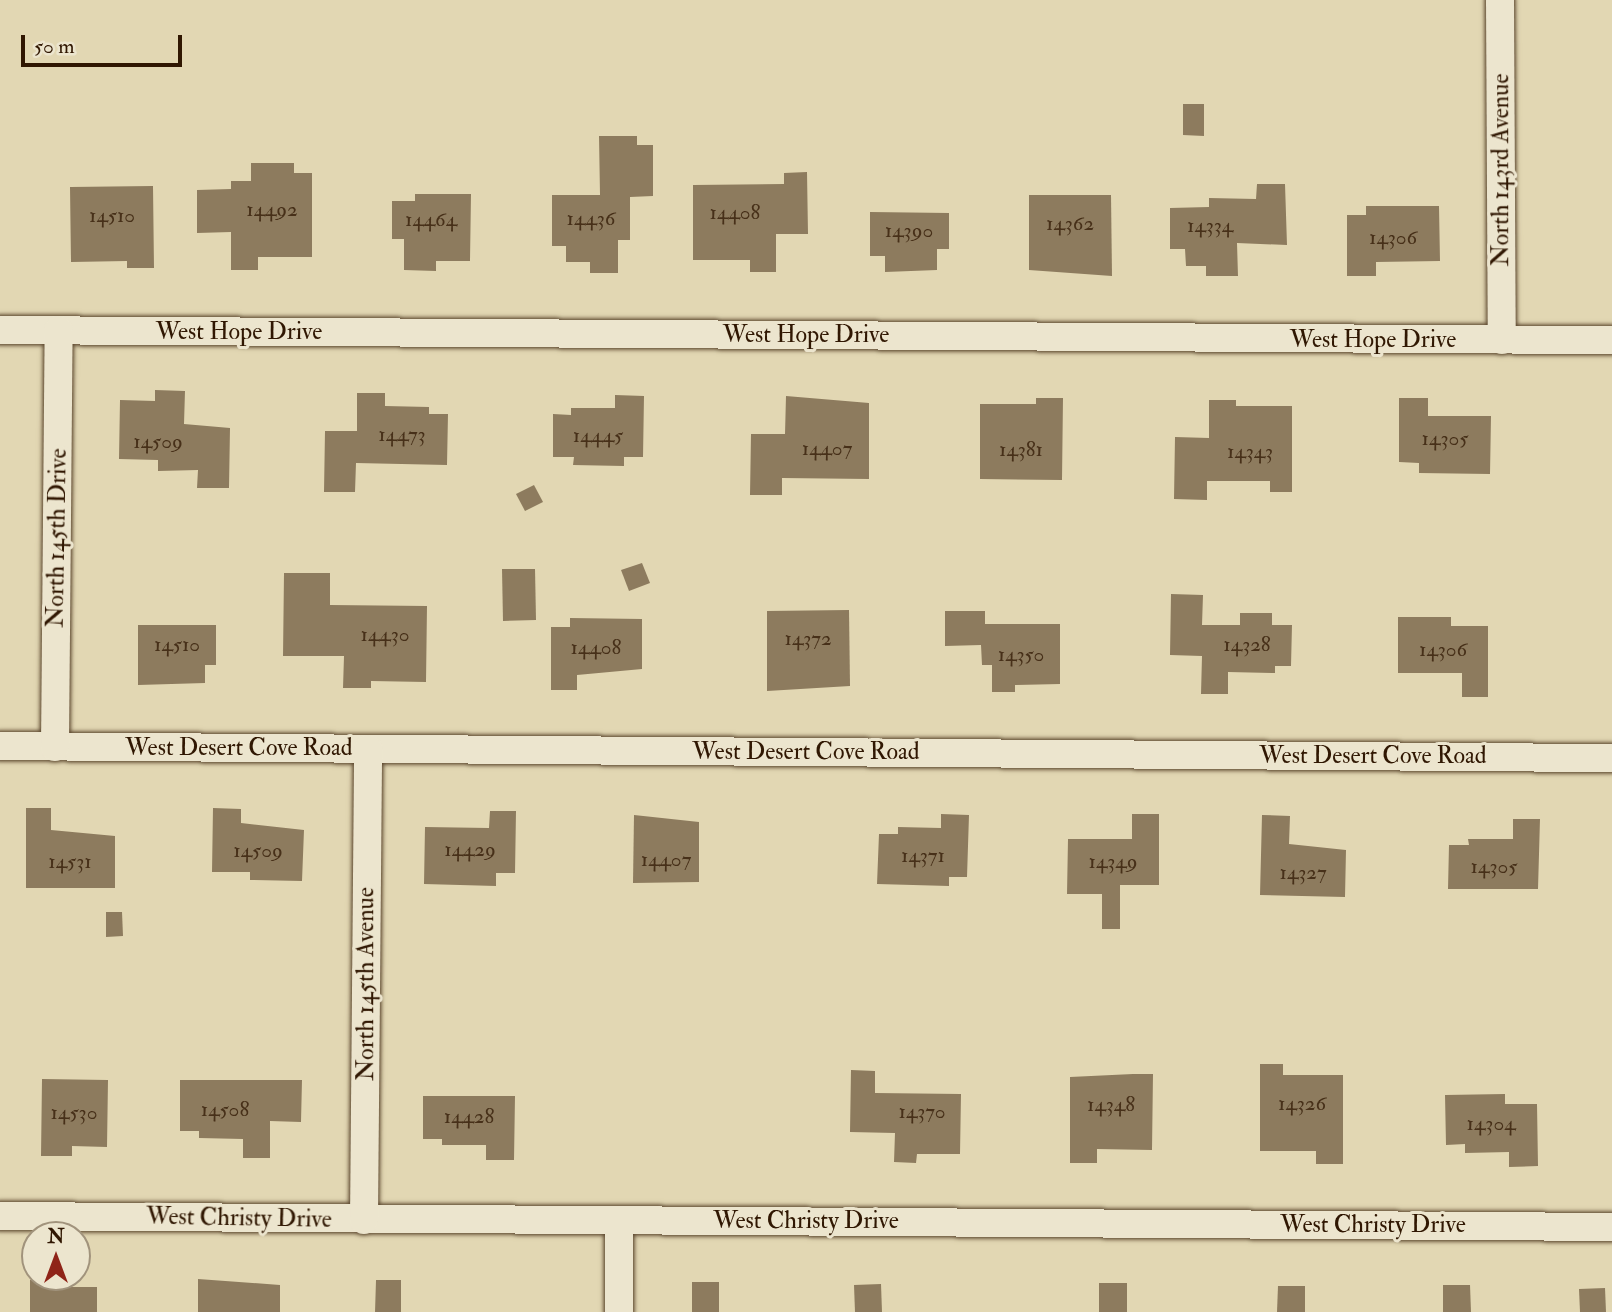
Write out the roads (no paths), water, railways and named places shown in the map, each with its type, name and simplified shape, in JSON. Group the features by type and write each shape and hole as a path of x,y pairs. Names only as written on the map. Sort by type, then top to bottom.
{"street":[{"name":"North 143rd Avenue","path":"1500,0 1502,341"},
{"name":"West Hope Drive","path":"0,330 1612,340"},
{"name":"North 145th Drive","path":"55,747 59,330"},
{"name":"West Desert Cove Road","path":"0,746 1612,758"},
{"name":"North 145th Avenue","path":"364,1220 368,749"},
{"name":"West Christy Drive","path":"0,1216 1612,1227"},
{"path":"619,1221 619,1312"}]}
